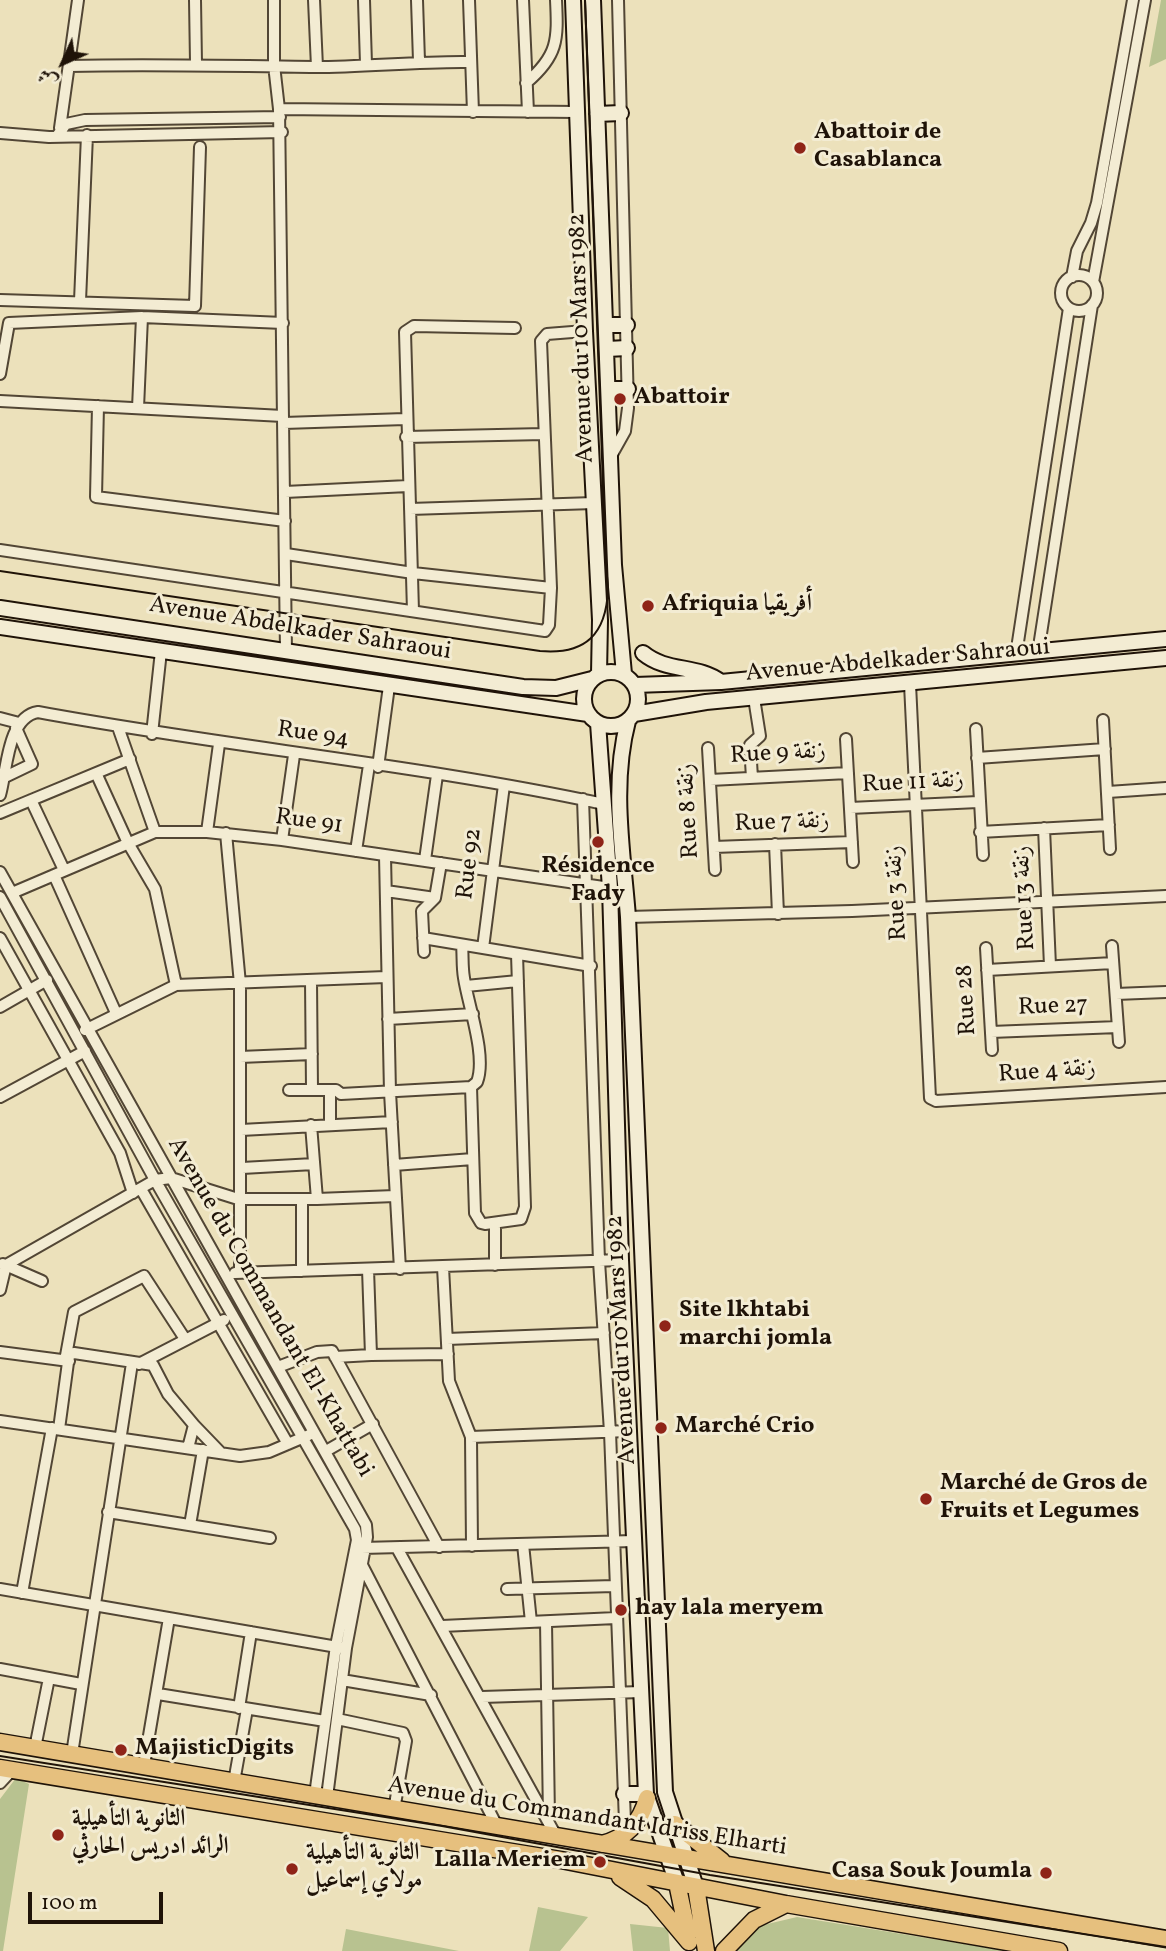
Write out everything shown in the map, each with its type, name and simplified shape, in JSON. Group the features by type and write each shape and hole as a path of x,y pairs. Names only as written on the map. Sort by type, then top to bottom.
{"main road":[{"name":"Avenue du 10 Mars 1982","path":"573,0 585,331 600,620 596,677"},
{"name":"Avenue du 10 Mars 1982","path":"593,0 614,565 624,674"},
{"path":"597,114 621,113"},
{"path":"607,326 627,325"},
{"path":"607,349 627,348"},
{"path":"608,389 628,389"},
{"name":"Avenue Abdelkader Sahraoui","path":"0,608 530,688 556,688 596,677"},
{"name":"Avenue Abdelkader Sahraoui","path":"0,627 593,719"},
{"name":"Avenue Abdelkader Sahraoui","path":"635,685 721,682 1165,639"},
{"path":"643,653 663,666 700,670 721,682"},
{"name":"Avenue Abdelkader Sahraoui","path":"631,718 667,707 1166,660"},
{"path":"616,672 624,674 635,685 639,700 631,718 613,727 593,719 584,695 596,677 616,672"},
{"name":"Avenue du 10 Mars 1982","path":"631,718 619,784 628,916 665,1792 696,1887 706,1951"},
{"name":"Avenue du 10 Mars 1982","path":"593,719 604,804 610,888 621,1260 646,1796 677,1883 690,1946"},
{"name":"Avenue du Commandant Idriss Elharti","path":"0,1742 1166,1939"},
{"name":"Avenue du Commandant Idriss Elharti","path":"6,1769 610,1870 786,1904 1059,1951"},
{"path":"601,1844 617,1838 631,1828 641,1814 646,1796 624,1794"},
{"path":"674,1824 727,1864"},
{"path":"610,1870 653,1899 690,1946"},
{"path":"724,1951 754,1920 786,1904"}],"street":[{"path":"59,132 78,0"},
{"path":"195,0 196,63"},
{"path":"274,0 274,65 282,132 286,652"},
{"path":"314,0 317,66"},
{"path":"364,0 366,64"},
{"path":"417,0 419,61"},
{"path":"469,0 473,112"},
{"path":"523,0 527,112"},
{"path":"526,83 542,69 553,54 558,32 556,0"},
{"path":"611,456 627,424 628,389 618,0"},
{"path":"1016,655 1069,307 1062,292 1072,277 1080,243 1094,215 1133,0"},
{"path":"1038,653 1092,305 1097,293 1093,282 1145,0"},
{"path":"69,66 196,63 317,66 419,61 471,62"},
{"path":"59,132 85,120 279,113 577,112"},
{"path":"0,132 87,135 282,132"},
{"path":"80,301 87,135"},
{"path":"0,300 197,305 200,147"},
{"path":"1072,277 1083,275 1093,282"},
{"path":"1069,307 1081,311 1092,305"},
{"path":"0,374 9,323 142,317 283,323"},
{"path":"138,408 142,317"},
{"path":"413,611 414,573 405,419 407,330 414,326 515,328"},
{"path":"0,550 545,631 549,625 551,588 541,341 547,334 585,331"},
{"path":"0,401 138,408 283,420 405,419"},
{"path":"98,406 96,497 285,521"},
{"path":"406,437 544,434"},
{"path":"285,492 408,486"},
{"path":"410,509 593,503"},
{"path":"286,554 414,573 551,588"},
{"path":"1165,639 1166,660"},
{"path":"152,734 161,651"},
{"name":"Rue 3 زنقة","path":"910,684 914,806 931,1100"},
{"path":"356,851 389,686"},
{"path":"752,778 750,746 760,736 754,698"},
{"name":"Rue 94","path":"18,725 25,717 38,712 152,734 503,785 604,804"},
{"path":"0,718 18,725 32,764 5,777"},
{"path":"1103,720 1110,849"},
{"path":"0,795 18,725"},
{"path":"118,727 155,832"},
{"path":"976,729 983,855"},
{"path":"846,739 853,862"},
{"path":"207,832 219,744"},
{"name":"Rue 8 زنقة","path":"708,748 715,870"},
{"path":"977,758 1105,750"},
{"path":"282,840 294,754"},
{"path":"0,813 131,759"},
{"path":"96,773 128,843 159,901 176,985"},
{"name":"Rue 9 زنقة","path":"710,780 848,773"},
{"path":"425,860 437,775"},
{"name":"Rue 92","path":"482,948 503,785"},
{"path":"1108,792 1166,788"},
{"path":"583,799 591,966 599,1261 610,1432 625,1822"},
{"path":"32,800 116,1013"},
{"name":"Rue 11 زنقة","path":"850,808 978,802"},
{"name":"Rue 13 زنقة","path":"981,832 1109,825"},
{"name":"Rue 13 زنقة","path":"1044,828 1050,966"},
{"name":"Rue 91","path":"12,893 155,832 226,833 610,888"},
{"path":"226,833 240,984 240,1272"},
{"name":"Rue 7 زنقة","path":"714,848 852,842"},
{"path":"775,844 778,914"},
{"path":"385,856 390,1092 400,1269"},
{"path":"424,952 422,911 435,898 441,863"},
{"name":"Avenue du Commandant El-Khattabi","path":"0,872 278,1367 355,1529 362,1565 341,1647 342,1680 331,1720"},
{"path":"386,891 435,898"},
{"name":"Avenue du Commandant El-Khattabi","path":"0,897 233,1317 309,1434 326,1451 366,1525 341,1647 321,1796"},
{"path":"628,916 778,914 1166,897"},
{"path":"0,938 120,1153 137,1191 288,1444"},
{"path":"423,938 591,966"},
{"path":"462,945 479,1077 471,1087 475,1213 481,1223 521,1219 525,1207 517,954"},
{"path":"1112,946 1119,1042"},
{"name":"Rue 28","path":"986,948 992,1050"},
{"path":"987,970 1113,963"},
{"path":"78,1037 89,1027 176,985 386,978"},
{"path":"0,1007 47,980"},
{"path":"311,981 312,1089"},
{"path":"466,986 518,981"},
{"path":"1116,994 1166,992"},
{"path":"388,1019 472,1014"},
{"name":"Rue 27","path":"991,1032 1118,1027"},
{"path":"1,1093 85,1051"},
{"path":"240,1056 312,1054"},
{"path":"289,1090 330,1090 341,1094 471,1087"},
{"name":"Rue 4 زنقة","path":"931,1100 1166,1087"},
{"path":"330,1090 330,1125"},
{"path":"241,1130 392,1122"},
{"path":"311,1125 317,1199"},
{"path":"394,1165 474,1159"},
{"path":"242,1168 314,1164"},
{"path":"3,1264 155,1180 171,1178 238,1199 395,1196"},
{"path":"302,1199 302,1271"},
{"path":"495,1223 495,1265"},
{"path":"226,1274 621,1260"},
{"path":"3,1264 42,1280"},
{"path":"0,1290 3,1264"},
{"path":"443,1267 449,1381 471,1437 472,1546"},
{"path":"368,1269 371,1355"},
{"path":"22,1593 56,1429 74,1312 144,1276 185,1339"},
{"path":"135,1363 233,1317"},
{"path":"447,1339 604,1333"},
{"path":"278,1367 330,1350 439,1547"},
{"path":"0,1352 67,1361"},
{"path":"67,1361 69,1355 74,1353 153,1365 169,1394 221,1453"},
{"path":"335,1357 448,1354"},
{"path":"72,1754 118,1437 135,1363"},
{"path":"0,1421 254,1456 309,1434"},
{"path":"326,1451 373,1424"},
{"path":"188,1448 194,1425"},
{"path":"471,1437 628,1431"},
{"path":"190,1525 203,1450"},
{"path":"108,1511 270,1538"},
{"path":"360,1547 613,1544 634,1541"},
{"path":"523,1544 531,1622"},
{"path":"397,1548 482,1697 549,1820 555,1836"},
{"path":"362,1565 497,1826"},
{"path":"507,1589 614,1586"},
{"path":"0,1589 341,1647"},
{"path":"144,1765 169,1618"},
{"path":"442,1626 616,1618"},
{"path":"546,1622 549,1820"},
{"path":"234,1782 251,1632"},
{"path":"0,1669 81,1684"},
{"path":"35,1748 49,1678"},
{"path":"342,1680 431,1695"},
{"path":"482,1697 641,1692"},
{"path":"158,1694 403,1733 406,1741 394,1810"},
{"path":"0,1783 6,1769"}],"green space":[{"path":"1161,0 1166,0 1166,59 1149,67"},
{"path":"16,1778 29,1784 3,1951 0,1951 0,1799"},
{"path":"538,1907 588,1917 560,1951 529,1951"},
{"path":"797,1917 1007,1951 734,1951 759,1926"},
{"path":"630,1924 668,1928 670,1951 633,1951"},
{"path":"346,1929 459,1951 342,1951"}],"tram line":[{"path":"0,571 540,651 570,649 590,638 603,619 608,590 585,0"},
{"path":"0,1756 442,1826 710,1875 1166,1947"}],"place":[{"name":"Abattoir de Casablanca","path":"800,148"},
{"name":"Abattoir","path":"620,399"},
{"name":"Afriquia أفريقيا","path":"648,606"},
{"name":"Résidence Fady","path":"598,842"},
{"name":"Site lkhtabi marchi jomla","path":"665,1326"},
{"name":"Marché Crio","path":"661,1428"},
{"name":"Marché de Gros de Fruits et Legumes","path":"926,1499"},
{"name":"hay lala meryem","path":"621,1610"},
{"name":"MajisticDigits","path":"121,1750"},
{"name":"الثانوية التأهيلية الرائد ادريس الحارثي","path":"58,1835"},
{"name":"Lalla Meriem","path":"600,1862"},
{"name":"الثانوية التأهيلية مولاي إسماعيل","path":"292,1869"},
{"name":"Casa Souk Joumla","path":"1046,1873"}]}
